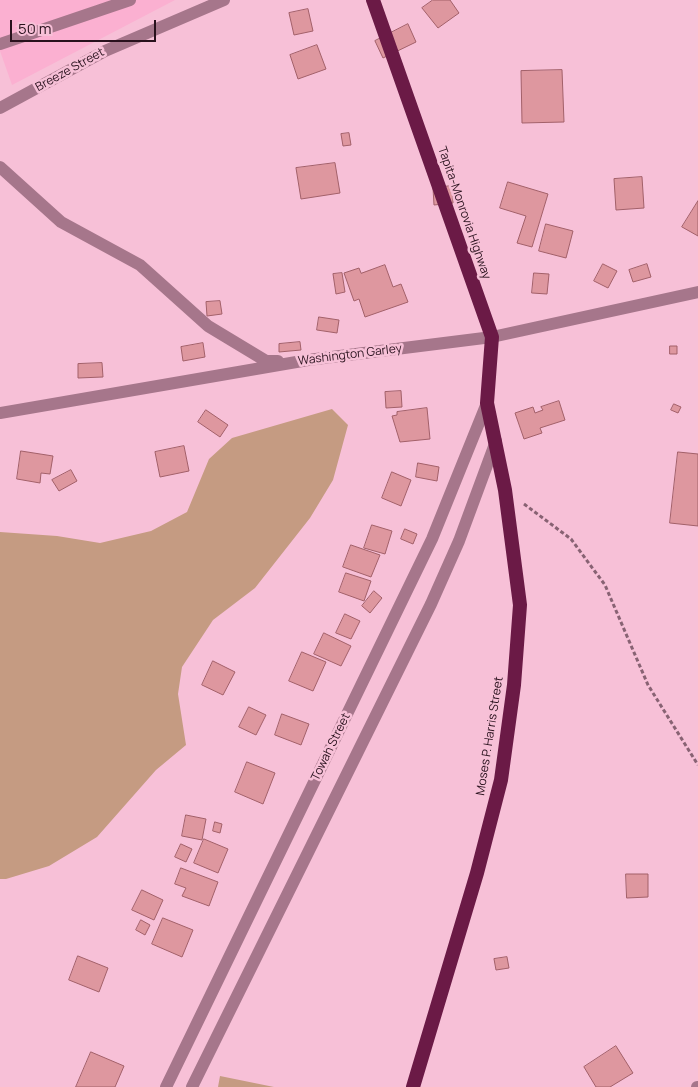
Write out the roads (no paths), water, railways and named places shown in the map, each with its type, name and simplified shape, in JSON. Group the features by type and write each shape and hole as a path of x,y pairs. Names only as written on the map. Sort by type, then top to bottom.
{"highway":[{"name":"Tapita-Monrovia Highway","path":"374,0 492,337 487,403 496,441"},
{"name":"Moses P. Harris Street","path":"413,1087 477,873 501,780 514,685 520,605 506,490 496,441"}],"street":[{"path":"0,44 130,0"},
{"name":"Breeze Street","path":"0,108 105,51 224,0"},
{"path":"0,167 61,222 140,265 208,326 266,361 308,360"},
{"name":"Washington Garley","path":"0,413 308,360 492,337 698,292"},
{"name":"Towah Street","path":"166,1087 432,539 487,403"},
{"path":"192,1087 431,604 459,541 496,441"}]}
